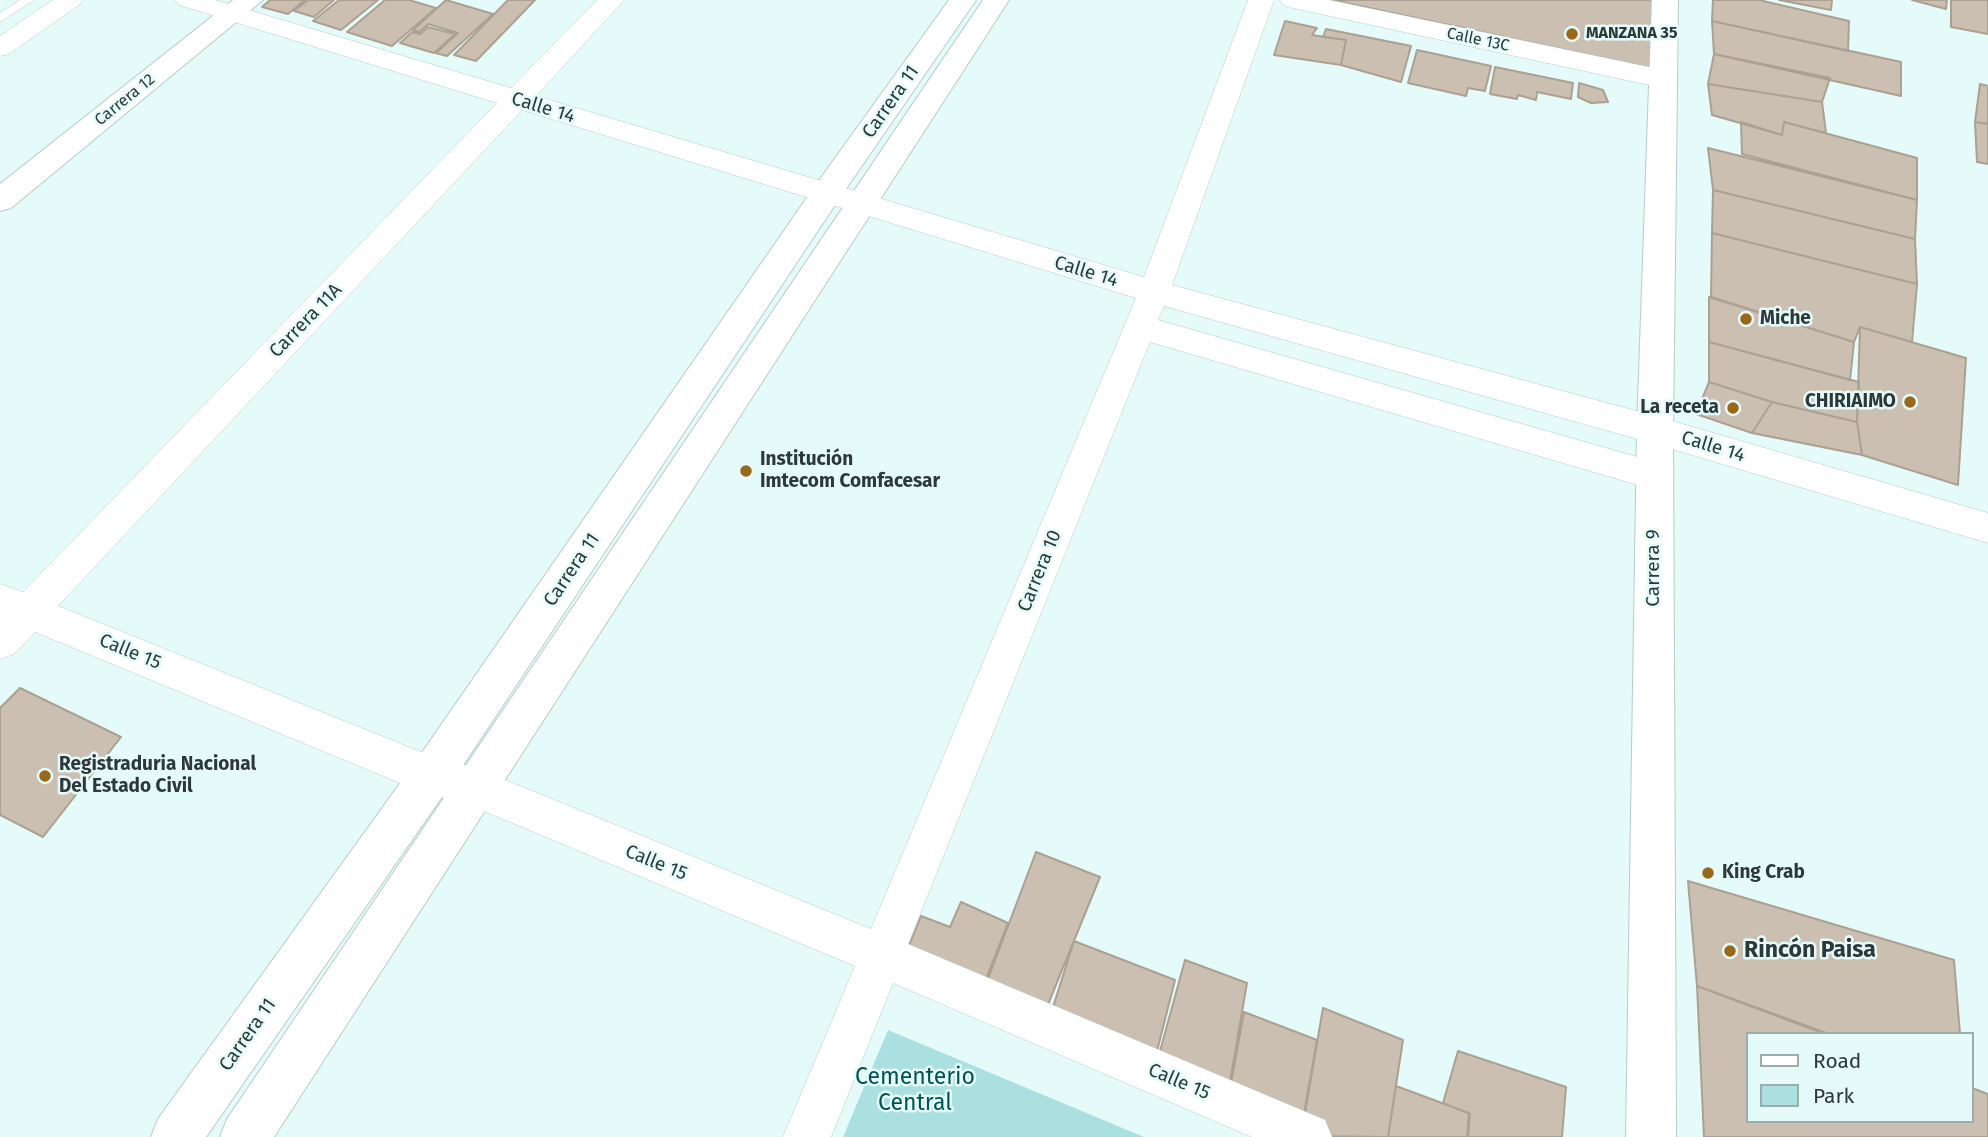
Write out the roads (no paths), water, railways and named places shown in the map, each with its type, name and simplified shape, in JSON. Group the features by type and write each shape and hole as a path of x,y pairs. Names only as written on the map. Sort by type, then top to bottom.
{"main road":[{"name":"Carrera 11","path":"176,1137 431,776 826,194 963,0"},
{"name":"Carrera 11","path":"245,1137 996,0"},
{"name":"Carrera 9","path":"1651,1137 1655,430 1665,0"},
{"name":"Carrera 12","path":"0,170 218,4"},
{"name":"Carrera 12","path":"0,200 218,4"},
{"path":"620,500 658,514"}],"street":[{"path":"0,48 70,0"},
{"name":"Carrera 11A","path":"0,642 15,605 518,100 611,0"},
{"name":"Carrera 10","path":"807,1137 1154,292 1261,0"},
{"name":"Calle 13C","path":"1293,0 1663,79"},
{"name":"Calle 14","path":"218,4 518,100 1154,292 1655,430 1988,528"},
{"path":"1139,327 1655,476"},
{"name":"Calle 15","path":"15,605 431,776 476,788 883,956 1308,1137"}],"lane":[{"path":"0,18 28,0"}],"place":[{"name":"MANZANA 35","path":"1572,34"},
{"name":"Miche","path":"1746,319"},
{"name":"CHIRIAIMO","path":"1910,402"},
{"name":"La receta","path":"1733,408"},
{"name":"Institución Imtecom Comfacesar","path":"746,471"},
{"name":"Registraduria Nacional Del Estado Civil","path":"45,776"},
{"name":"King Crab","path":"1708,873"},
{"name":"Rincón Paisa","path":"1730,951"}],"park label":[{"name":"Cementerio Central","path":"915,1091"}]}
